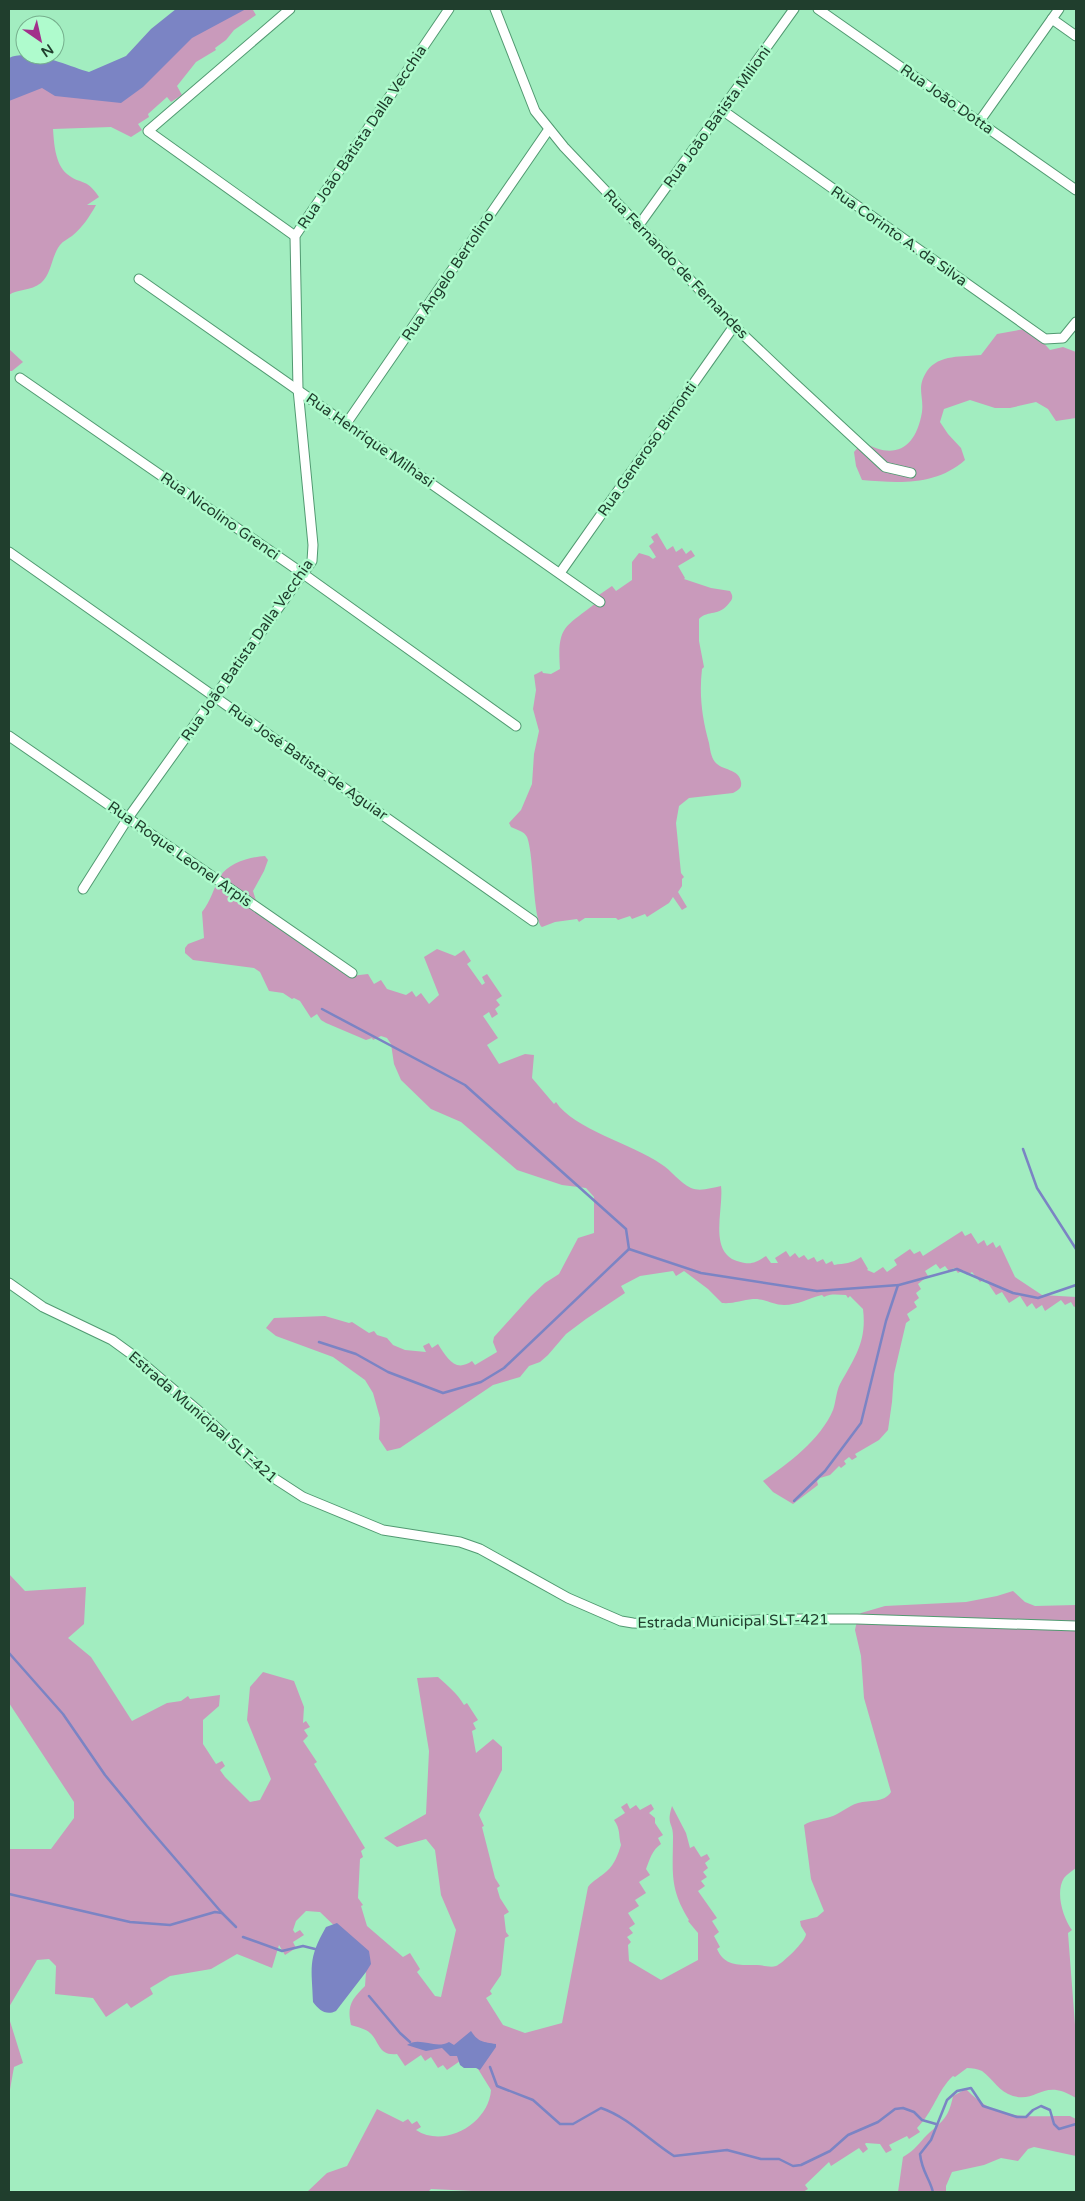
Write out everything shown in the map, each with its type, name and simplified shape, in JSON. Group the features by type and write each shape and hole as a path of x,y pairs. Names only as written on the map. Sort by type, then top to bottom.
{"street":[{"path":"290,9 148,131 295,236"},
{"name":"Rua João Batista Dalla Vecchia","path":"83,889 128,818 312,561 313,545 298,389 295,236 449,9"},
{"name":"Rua Fernando de Fernandes","path":"494,9 535,111 564,147 734,326 884,467 911,474"},
{"name":"Rua João Batista Milioni","path":"639,225 794,9"},
{"name":"Rua João Dotta","path":"818,9 1076,190"},
{"path":"979,122 1059,9"},
{"path":"1052,19 1076,36"},
{"name":"Rua Corinto A. da Silva","path":"722,110 1044,339 1054,340 1063,338 1076,322"},
{"name":"Rua Ângelo Bertolino","path":"346,424 549,129"},
{"name":"Rua Henrique Milhasi","path":"139,279 600,602"},
{"name":"Rua Generoso Bimonti","path":"560,573 734,326"},
{"name":"Rua Nicolino Grenci","path":"20,378 302,573 516,726"},
{"name":"Rua José Batista de Aguiar","path":"9,552 533,921"},
{"name":"Rua Roque Leonel Arpis","path":"9,736 352,973"},
{"name":"Estrada Municipal SLT-421","path":"9,1283 43,1308 112,1340 134,1356 201,1413 263,1471 303,1497 383,1530 460,1542 480,1549 568,1598 621,1621 661,1624 782,1619 857,1619 1076,1626"}],"shaded area":[{"path":"230,9 254,9 256,15 234,30 226,40 215,48 216,50 196,62 177,86 182,95 171,102 167,97 148,114 149,117 138,124 142,130 131,137 111,127 53,129 56,153 63,170 72,177 87,184 99,197 87,205 96,205 82,226 60,245 45,279 37,286 9,295 9,75 67,84"},
{"path":"1030,328 1050,350 1063,347 1076,352 1076,418 1056,421 1048,409 1036,402 1010,408 995,408 970,400 944,409 940,422 961,448 965,460 942,475 929,479 903,482 862,480 856,466 854,452 863,442 874,448 894,450 902,448 915,435 922,412 922,382 927,371 932,366 952,357 981,355 997,334"},
{"path":"9,349 23,362 12,371 9,371"},
{"path":"657,533 667,550 673,546 676,552 682,548 686,554 691,550 695,556 678,566 684,579 711,588 730,591 732,594 732,599 726,607 718,612 706,614 699,619 699,641 704,667 701,679 701,697 713,758 718,765 734,772 740,777 741,786 733,793 689,798 679,806 676,823 681,873 684,877 678,892 687,907 682,910 673,897 669,903 647,917 645,914 632,919 630,916 618,920 616,918 585,918 579,922 577,919 555,922 542,927 539,922 535,900 527,837 522,832 511,827 509,823 521,810 532,784 534,754 539,731 533,709 536,690 534,675 542,671 543,673 551,674 560,669 560,644 565,629 596,603 596,597 612,586 616,591 632,580 632,562 639,553 653,559 656,557 649,546 654,542 651,537"},
{"path":"265,856 268,860 253,891 257,904 351,976 368,974 374,984 381,980 387,989 406,995 412,991 416,997 421,993 429,1004 439,995 424,957 437,949 455,956 464,950 471,961 467,964 482,985 485,983 482,977 487,974 502,996 496,1000 500,1005 495,1009 498,1014 492,1018 489,1012 483,1016 498,1038 487,1045 499,1064 525,1054 534,1055 532,1078 554,1104 556,1102 564,1112 589,1128 649,1157 691,1188 702,1190 721,1186 720,1239 728,1256 737,1261 752,1263 766,1256 771,1263 778,1263 775,1258 786,1251 790,1257 795,1253 799,1258 804,1255 808,1260 814,1257 817,1262 823,1259 826,1264 832,1261 834,1265 851,1262 861,1257 867,1270 874,1273 883,1267 887,1272 897,1265 894,1260 910,1249 914,1254 920,1251 923,1256 962,1231 965,1236 971,1233 978,1244 984,1240 987,1246 993,1242 996,1248 1000,1245 1015,1277 1042,1295 1076,1297 1076,1306 1074,1307 1071,1302 1065,1305 1061,1300 1045,1311 1042,1305 1036,1309 1032,1303 1027,1307 1020,1296 1009,1303 1002,1292 996,1295 985,1279 980,1282 972,1272 967,1275 963,1270 958,1273 954,1268 949,1271 945,1266 940,1269 936,1264 925,1271 928,1276 918,1284 921,1289 916,1293 919,1298 914,1302 917,1307 907,1314 910,1320 906,1323 894,1374 888,1430 879,1440 855,1454 857,1457 852,1460 849,1457 844,1461 846,1464 841,1468 839,1466 830,1475 820,1478 817,1481 818,1485 793,1504 773,1492 763,1481 803,1450 828,1421 839,1387 859,1348 863,1330 863,1309 850,1296 848,1298 846,1295 829,1295 824,1297 822,1295 789,1305 780,1305 757,1299 722,1303 708,1289 684,1271 676,1276 673,1271 640,1276 621,1286 625,1293 566,1334 548,1355 540,1362 529,1366 520,1377 493,1385 400,1448 387,1451 379,1439 380,1418 373,1393 365,1380 333,1357 276,1336 266,1328 274,1318 325,1316 349,1323 352,1322 369,1333 374,1331 377,1335 387,1338 393,1345 405,1350 426,1352 423,1346 429,1343 432,1348 438,1344 448,1359 456,1365 472,1361 475,1365 497,1352 493,1342 494,1337 531,1296 545,1283 559,1274 578,1238 594,1233 594,1197 586,1188 562,1185 517,1170 461,1122 431,1109 401,1080 394,1064 391,1044 387,1038 381,1036 373,1040 372,1038 366,1040 326,1023 317,1014 311,1018 300,1001 292,999 283,993 269,991 260,972 254,968 193,960 185,953 185,948 188,944 204,938 202,912 224,872 234,864"},
{"path":"9,1574 25,1591 86,1587 84,1624 68,1638 91,1657 132,1721 167,1703 181,1701 188,1696 190,1699 220,1695 219,1706 203,1720 203,1744 216,1764 222,1761 225,1766 220,1770 250,1802 260,1800 271,1779 247,1720 250,1687 263,1672 294,1681 304,1707 303,1723 306,1721 310,1727 304,1730 308,1736 303,1741 317,1762 314,1764 365,1848 361,1851 363,1857 360,1859 358,1898 363,1905 361,1906 367,1926 403,1957 410,1953 420,1969 417,1972 435,1996 441,1997 456,1930 441,1895 435,1850 426,1839 397,1847 384,1838 426,1814 429,1751 417,1678 438,1677 445,1683 464,1705 467,1703 478,1720 473,1723 476,1729 472,1731 476,1753 493,1739 502,1747 502,1770 479,1815 484,1826 482,1827 495,1878 500,1886 497,1888 500,1898 509,1912 504,1915 506,1932 509,1936 505,1938 501,1975 490,1991 492,1994 486,1998 503,2025 525,2033 562,2023 588,1887 610,1868 616,1859 621,1845 614,1820 625,1813 621,1807 627,1803 630,1809 636,1805 640,1810 651,1804 654,1809 649,1813 655,1818 655,1823 663,1835 658,1838 661,1844 653,1852 646,1869 650,1875 639,1882 646,1893 635,1900 639,1906 628,1913 635,1924 629,1928 633,1933 627,1937 631,1942 628,1945 629,1961 661,1980 698,1960 698,1933 688,1921 675,1889 673,1831 670,1820 672,1806 686,1833 690,1848 694,1846 701,1857 707,1854 710,1859 705,1863 708,1868 703,1872 707,1877 701,1881 705,1886 698,1891 717,1918 712,1921 719,1932 714,1936 720,1947 717,1949 720,1955 734,1964 774,1967 783,1961 802,1942 806,1934 800,1921 817,1917 824,1911 811,1879 804,1825 834,1816 858,1803 881,1800 891,1792 864,1698 861,1656 855,1630 858,1616 861,1613 885,1606 966,1602 1013,1591 1025,1602 1035,1606 1076,1605 1076,1868 1064,1878 1061,1884 1060,1897 1063,1912 1072,1930 1068,1933 1076,2038 1076,2098 1056,2090 1048,2090 1022,2097 1013,2096 1000,2088 982,2071 967,2068 955,2077 953,2076 948,2082 928,2115 917,2128 920,2132 909,2139 907,2136 889,2145 892,2150 886,2153 880,2144 866,2143 868,2149 863,2153 859,2148 831,2166 829,2162 805,2185 808,2189 803,2192 493,2192 431,2189 428,2192 307,2192 327,2173 347,2166 377,2109 403,2122 408,2119 412,2124 417,2121 421,2127 416,2130 427,2135 440,2136 452,2134 464,2130 483,2113 491,2090 473,2061 463,2059 447,2070 443,2065 438,2068 431,2057 425,2061 421,2055 405,2066 397,2054 386,2053 368,2032 351,2025 351,2004 356,1995 365,1986 366,1972 345,1936 320,1912 306,1911 296,1921 293,1930 295,1933 300,1930 304,1935 293,1942 296,1948 285,1955 279,1945 272,1968 237,1954 211,1969 170,1976 150,1988 153,1994 131,2008 127,2003 106,2017 93,1998 55,1994 56,1966 49,1959 37,1960 9,2007 9,1849 51,1849 74,1818 74,1802 9,1703"},
{"path":"9,2018 23,2063 14,2067 9,2095"},
{"path":"966,2089 978,2100 1002,2112 1027,2116 1070,2116 1076,2119 1076,2156 1034,2147 1028,2149 1018,2161 1001,2158 984,2165 952,2172 946,2186 946,2192 898,2192 903,2157 914,2149 943,2120 949,2111 953,2096"}],"water":[{"path":"176,9 246,9 192,38 143,87 121,103 55,96 42,88 9,101 9,58 15,56 15,65 65,64 89,72 126,56 151,29"},
{"path":"337,1923 369,1951 371,1964 336,2011 329,2013 320,2010 313,2002 312,1964 316,1948 326,1927"},
{"path":"471,2031 481,2041 496,2044 496,2047 480,2070 464,2068 460,2065 457,2056 450,2056 442,2048 426,2051 407,2045 417,2042 438,2045 449,2042 454,2045"}],"waterway":[{"path":"322,1009 465,1085 626,1229 629,1249 701,1273 817,1291 899,1285 957,1269 1013,1293 1038,1298 1076,1285"},
{"path":"1023,1149 1037,1188 1076,1249"},
{"path":"319,1342 356,1354 388,1372 443,1393 481,1382 504,1368 629,1249"},
{"path":"794,1501 825,1471 861,1423 886,1321 898,1285"},
{"path":"9,1653 63,1714 105,1775 222,1913"},
{"path":"9,1894 130,1922 170,1925 215,1912 222,1913 236,1927"},
{"path":"243,1937 282,1951 303,1946 315,1949"},
{"path":"369,1996 410,2042"},
{"path":"490,2067 497,2086 533,2100 560,2124 573,2124 601,2108 630,2123 674,2156 727,2150 761,2159 779,2159 793,2166 801,2165 830,2151 848,2135 878,2122 895,2109 903,2108 914,2112 922,2120 936,2124"},
{"path":"933,2192 922,2165 920,2154 931,2140 947,2100 957,2091 971,2088 983,2106 1017,2117 1026,2117 1033,2110 1041,2106 1050,2110 1054,2124 1059,2129 1076,2124"}]}
